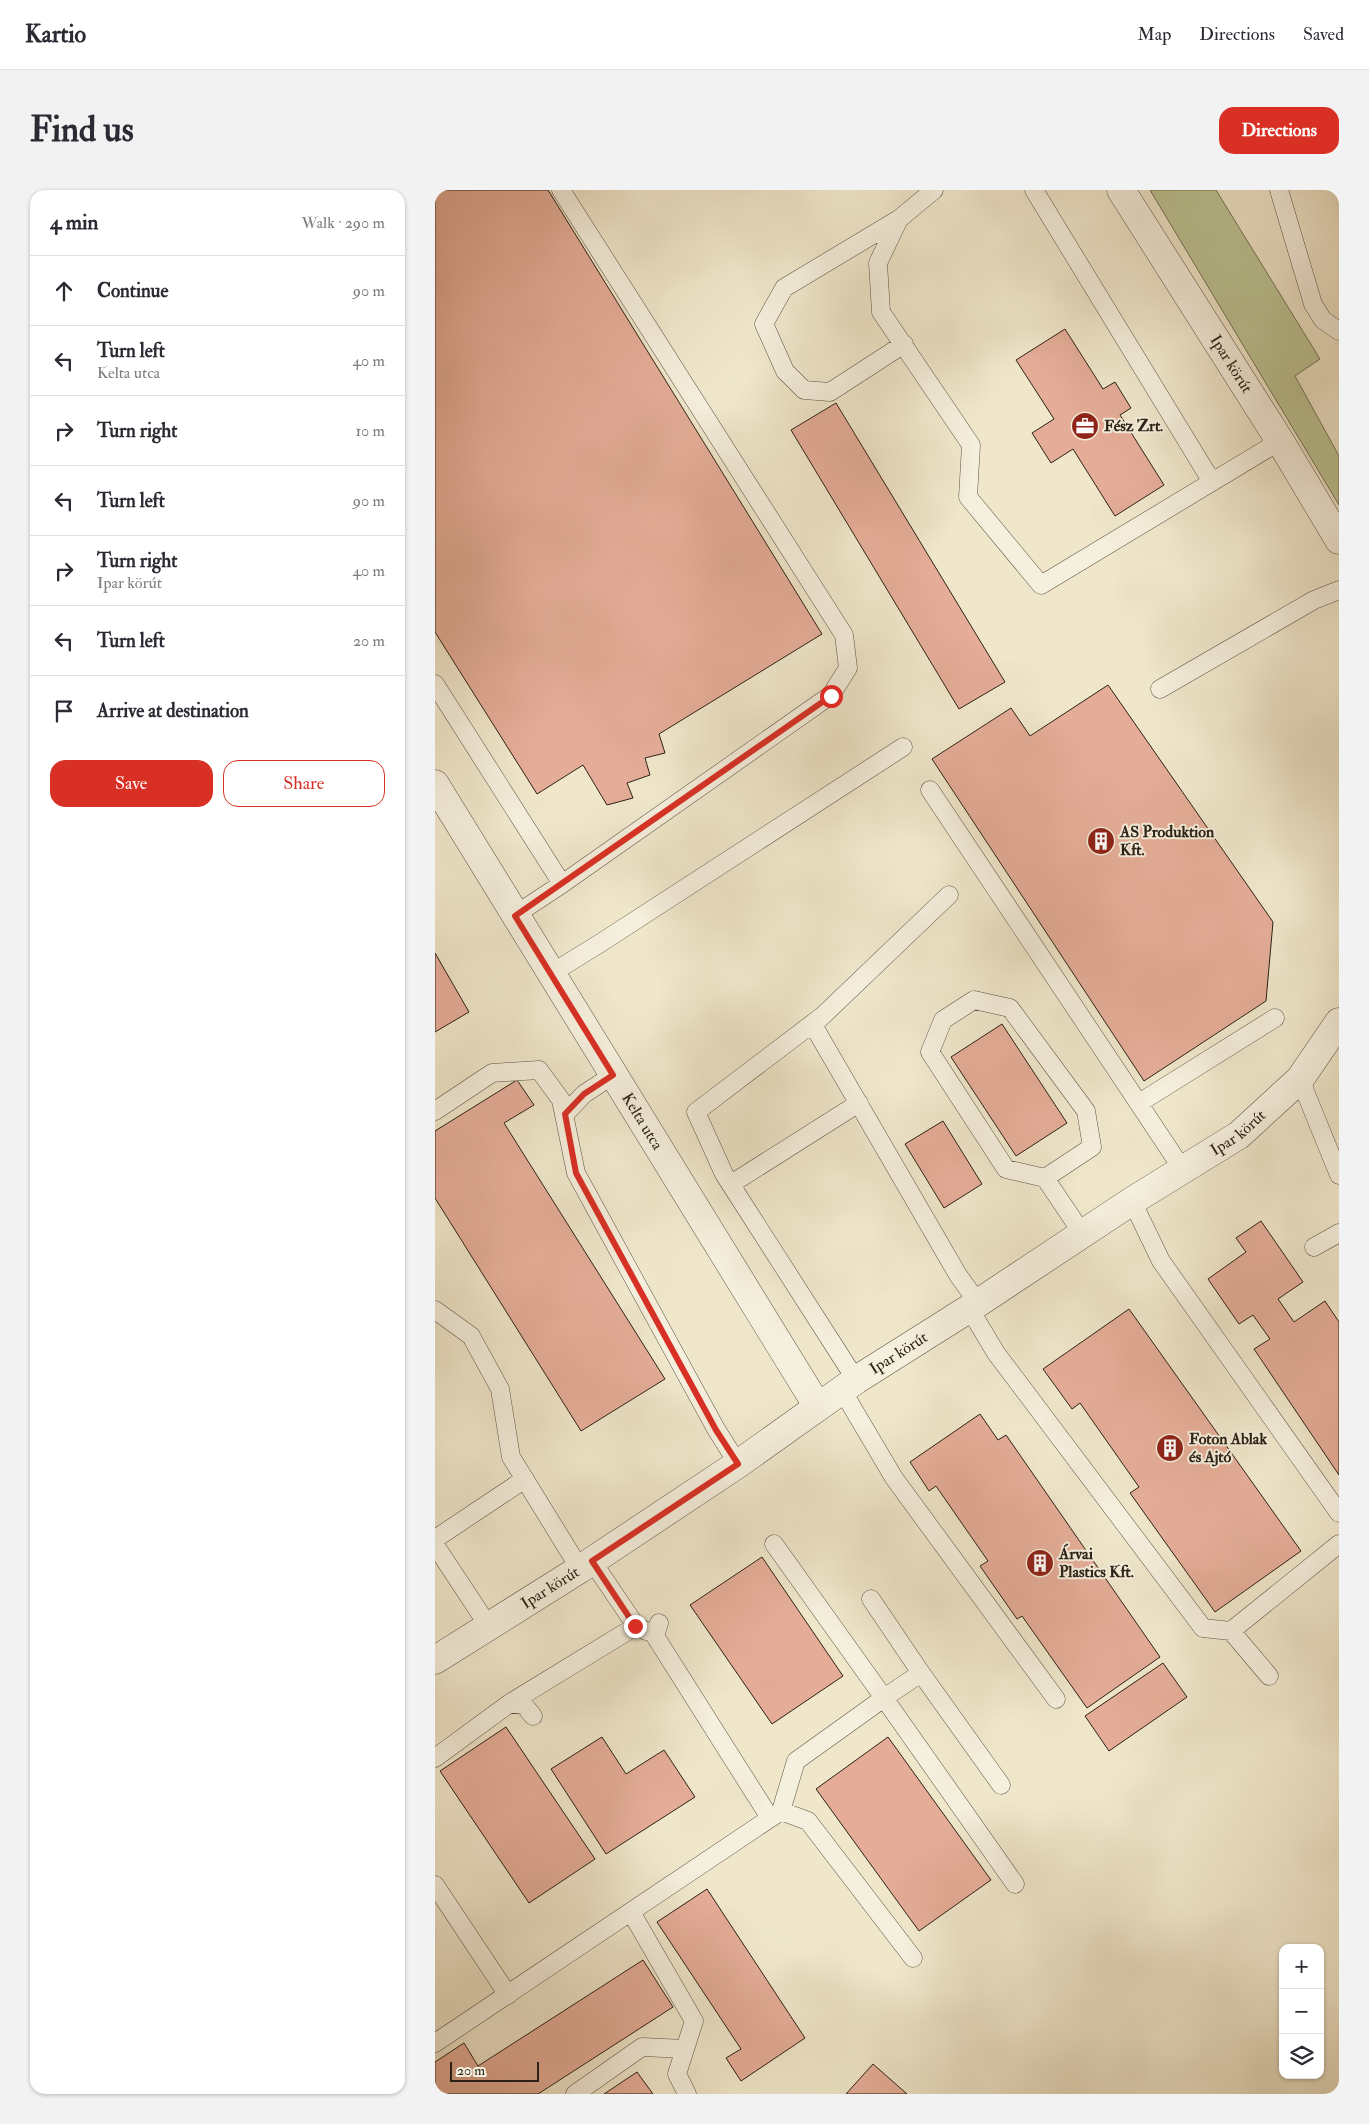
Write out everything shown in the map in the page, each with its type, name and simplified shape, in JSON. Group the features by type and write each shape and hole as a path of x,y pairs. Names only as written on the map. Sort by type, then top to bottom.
{"street":[{"name":"Ipar körút","path":"1121,190 1280,441 1339,540"},
{"name":"Kelta utca","path":"435,784 818,1408"},
{"name":"Ipar körút","path":"435,1660 586,1565 738,1464 849,1385 1082,1233 1239,1135 1300,1079 1339,1022"}],"lane":[{"path":"515,916 831,696 848,668 844,635 561,190"},
{"path":"904,344 830,392 805,390 785,371 764,324 784,288 899,219 934,190"},
{"path":"1034,190 1212,482"},
{"path":"1279,190 1313,304 1323,320 1339,331"},
{"path":"899,219 878,263 881,312 971,444 968,497 1041,585 1280,441"},
{"path":"1160,689 1314,600 1339,590"},
{"path":"435,684 562,884"},
{"path":"552,973 903,747"},
{"path":"930,790 1183,1170"},
{"path":"949,895 813,1024 958,1275 996,1353 1203,1628 1231,1631 1269,1676"},
{"path":"1045,1178 1091,1148 1086,1111 1011,1008 974,1000 943,1020 930,1052 1006,1169 1045,1178 1082,1233"},
{"path":"821,1017 696,1112 731,1184 849,1385 894,1478 1056,1699"},
{"path":"1139,1103 1275,1018"},
{"path":"435,1111 492,1073 539,1070 561,1100 576,1173 716,1430 738,1464"},
{"path":"565,1114 584,1094 613,1075"},
{"path":"1300,1079 1339,1175"},
{"path":"731,1184 859,1103"},
{"path":"1132,1201 1161,1262 1339,1513"},
{"path":"1314,1247 1339,1233"},
{"path":"435,1310 471,1336 500,1389 511,1457 586,1565 635,1626"},
{"path":"435,1539 525,1479"},
{"path":"774,1544 1015,1884"},
{"path":"1231,1631 1339,1544"},
{"path":"435,1545 489,1626"},
{"path":"871,1599 1001,1785"},
{"path":"435,1758 510,1703 635,1626 657,1629 775,1814 807,1821 913,1958"},
{"path":"435,2043 775,1814 796,1761 921,1673"},
{"path":"510,1703 524,1705 533,1716"},
{"path":"435,1885 508,1995"},
{"path":"631,1912 694,2021 677,2074 687,2094"},
{"path":"575,2094 643,2047 685,2049"}],"green space":[{"path":"1150,190 1216,190 1320,359 1295,376 1339,456 1339,505"}],"building":[{"path":"435,190 548,190 822,634 659,734 665,753 645,758 650,775 627,783 633,798 607,805 583,765 537,794 435,632"},
{"name":"Fész Zrt.","path":"1065,329 1103,389 1115,382 1131,408 1120,415 1164,485 1115,516 1073,449 1051,463 1032,433 1054,419 1016,360"},
{"path":"836,403 1005,682 959,709 791,430"},
{"name":"AS Produktion Kft.","path":"1108,685 1273,922 1266,1001 1144,1081 932,759 1011,708 1030,736"},
{"path":"435,953 469,1012 435,1032"},
{"path":"1002,1024 1067,1123 1016,1156 951,1057"},
{"path":"517,1080 534,1105 504,1123 665,1379 581,1431 435,1198 435,1131"},
{"path":"943,1121 982,1184 944,1208 905,1144"},
{"name":"Foton Ablak és Ajtó","path":"1261,1221 1303,1282 1278,1299 1294,1322 1325,1301 1339,1322 1339,1475 1254,1349 1270,1339 1253,1315 1239,1324 1208,1279 1246,1252 1236,1238"},
{"name":"Foton Ablak és Ajtó","path":"1129,1309 1301,1551 1215,1612 1130,1493 1139,1487 1080,1403 1072,1409 1043,1369"},
{"name":"Árvai Plastics Kft.","path":"980,1414 998,1440 1006,1435 1160,1657 1087,1708 1022,1616 1017,1619 980,1566 988,1561 936,1486 929,1491 910,1462"},
{"path":"762,1557 843,1676 772,1724 690,1605"},
{"path":"1163,1663 1187,1697 1109,1751 1085,1716"},
{"path":"506,1727 595,1859 529,1903 440,1771"},
{"path":"602,1737 626,1774 664,1750 695,1797 606,1854 551,1769"},
{"path":"888,1737 991,1880 919,1931 816,1789"},
{"path":"707,1889 805,2038 741,2081 726,2058 741,2049 657,1922"},
{"path":"643,1960 673,2007 538,2094 435,2094 435,2062 464,2043 478,2066"},
{"path":"873,2064 907,2094 846,2094"},
{"path":"637,2072 653,2094 604,2094"}],"place":[{"name":"Fész Zrt.","path":"1085,426"},
{"name":"AS Produktion Kft.","path":"1101,841"},
{"name":"Foton Ablak és Ajtó","path":"1170,1448"},
{"name":"Árvai Plastics Kft.","path":"1040,1563"}],"route":[{"path":"635,1626 592,1561 738,1464 716,1430 576,1173 565,1114 584,1094 613,1075 552,973 515,916 831,696"}]}
